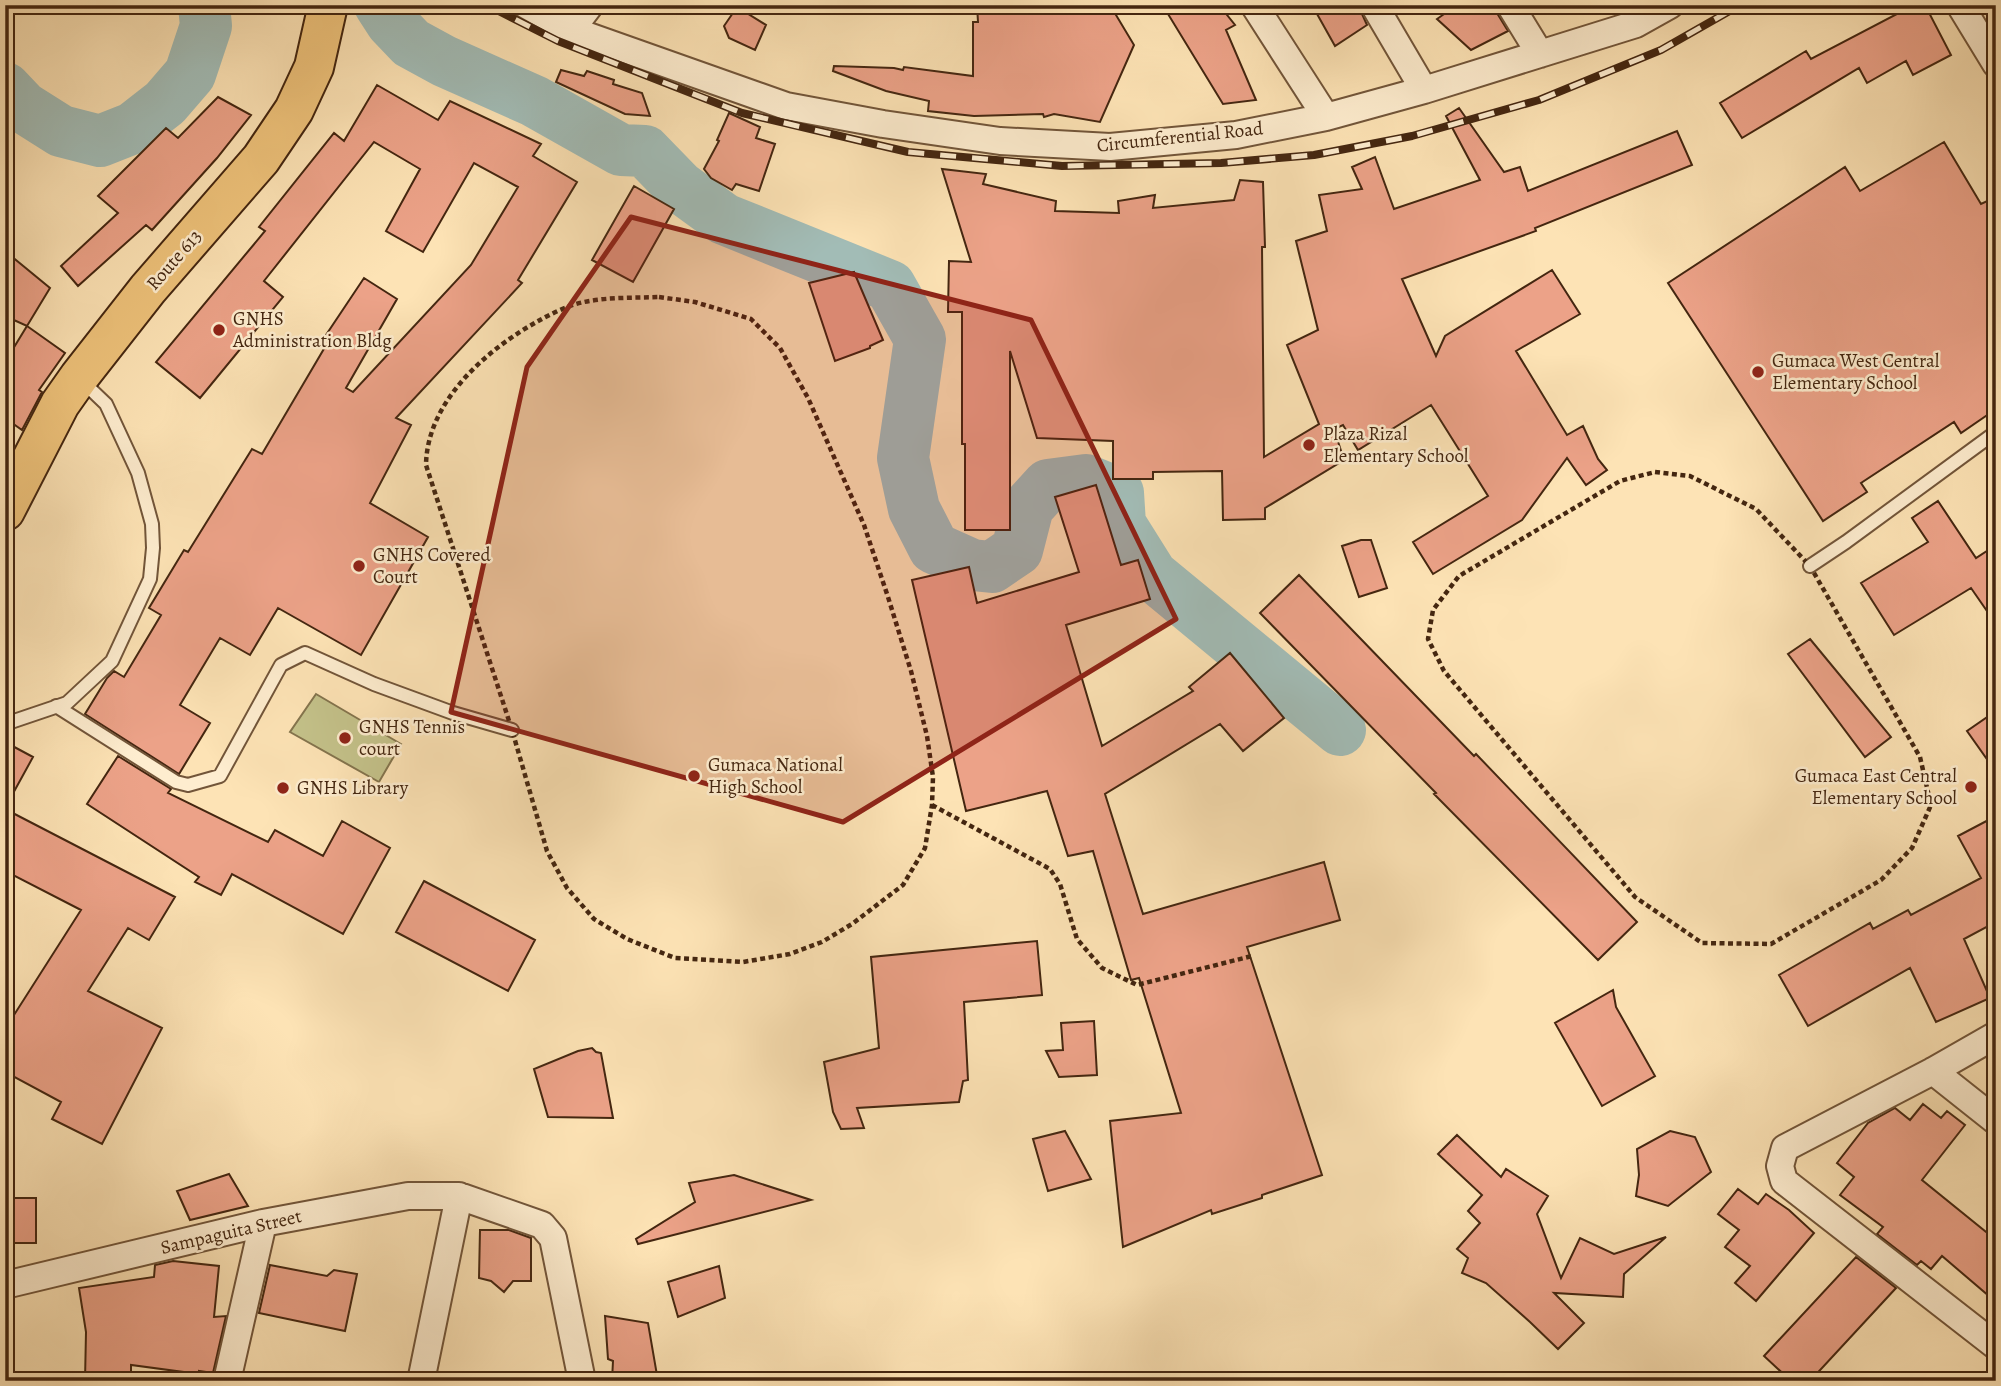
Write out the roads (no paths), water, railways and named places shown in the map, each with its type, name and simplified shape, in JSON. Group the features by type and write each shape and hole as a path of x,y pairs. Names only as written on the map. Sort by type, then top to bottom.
{"main road":[{"name":"Route 613","path":"5,511 60,404 79,377 148,289 261,159 288,120 314,67 328,6"}],"street":[{"name":"Circumferential Road","path":"526,5 571,30 786,106 883,124 1000,141 1110,147 1237,135 1326,117 1539,54 1630,15 1670,5"},
{"path":"571,30 590,5"},
{"path":"1254,5 1326,117"},
{"path":"1374,5 1424,90"},
{"path":"1510,5 1539,54"},
{"path":"1960,5 1994,56"},
{"path":"1996,1035 1786,1148 1780,1166 1784,1181 1996,1346"},
{"path":"1933,1071 1996,1121"},
{"name":"Sampaguita Street","path":"5,1285 262,1223 408,1196 459,1196 542,1225 549,1231 553,1238 582,1381"},
{"path":"421,1381 459,1196"},
{"path":"227,1381 262,1223"}],"lane":[{"path":"5,724 67,702 112,661 150,579 152,524 138,473 106,404 79,377"},
{"path":"1810,566 1996,432"},
{"path":"55,706 176,782 188,785 220,776 281,665 305,653 374,684 453,713 512,730"}],"waterway":[{"path":"5,88 23,107 61,131 100,141 133,128 165,103 190,74 206,26 204,5"},
{"path":"380,5 391,22 411,43 444,61 534,101 621,150 645,151 680,187 724,219 890,286 920,339 903,458 914,509 934,548 972,565 992,567 1017,550 1028,507 1048,485 1086,480 1118,493 1120,524 1152,575 1340,730"}],"railway":[{"path":"487,5 558,41 742,113 908,152 1062,166 1221,163 1314,155 1412,136 1539,100 1661,50 1740,5"}],"place":[{"name":"GNHS Administration Bldg","path":"219,330"},
{"name":"Gumaca West Central Elementary School","path":"1758,372"},
{"name":"Plaza Rizal Elementary School","path":"1309,445"},
{"name":"GNHS Covered Court","path":"359,566"},
{"name":"GNHS Tennis court","path":"345,738"},
{"name":"Gumaca National High School","path":"694,776"},
{"name":"Gumaca East Central Elementary School","path":"1971,787"},
{"name":"GNHS Library","path":"283,788"}]}
